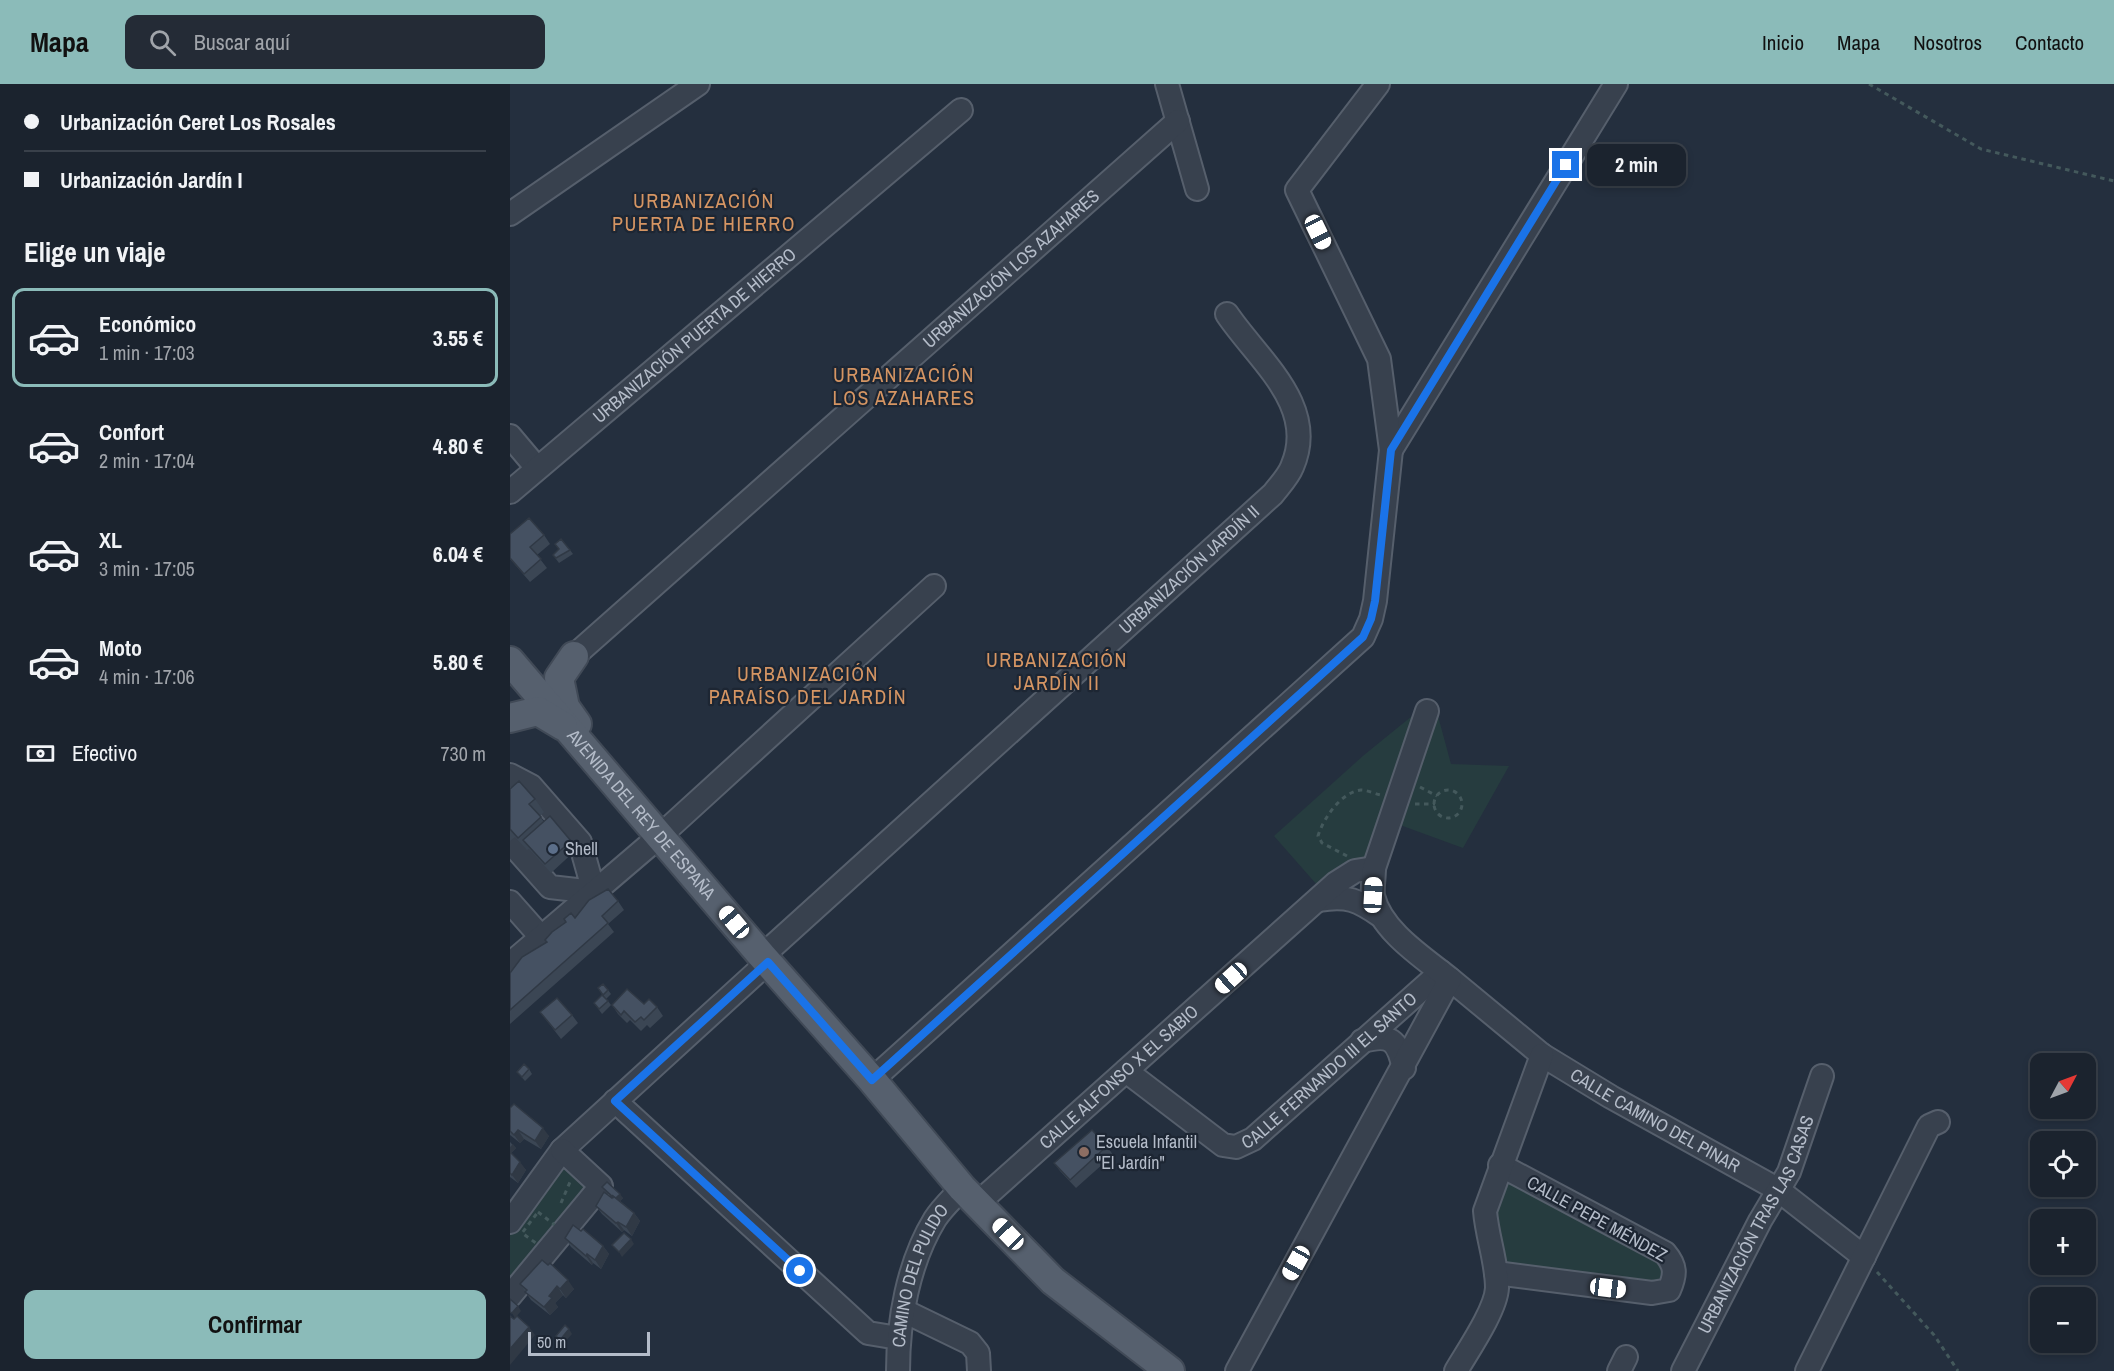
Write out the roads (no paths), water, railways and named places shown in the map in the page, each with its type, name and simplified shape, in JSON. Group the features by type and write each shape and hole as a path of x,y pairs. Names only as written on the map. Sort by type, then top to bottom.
{"main road":[{"path":"512,663 541,672 574,656"},
{"path":"574,656 559,678 566,707 608,774"},
{"name":"AVENIDA DEL REY DE ESPAÑA","path":"512,663 970,1195 1053,1281 1170,1371"},
{"path":"510,718 538,711 571,731"}],"street":[{"path":"510,214 698,84"},
{"path":"1167,84 1197,189"},
{"path":"872,1080 1363,637 1371,619 1375,601 1391,450 1379,359 1297,190 1378,84"},
{"path":"1391,450 1616,84"},
{"name":"URBANIZACIÓN PUERTA DE HIERRO","path":"510,492 961,110"},
{"name":"URBANIZACIÓN LOS AZAHARES","path":"574,656 1178,121"},
{"name":"URBANIZACIÓN JARDÍN II","path":"510,1222 615,1101 765,959 1273,494 1292,469 1300,440 1295,407 1279,380 1227,314"},
{"path":"510,436 537,468"},
{"path":"510,964 661,835 934,586"},
{"path":"510,709 533,687"},
{"path":"1381,916 1364,869 1397,799 1427,711"},
{"path":"510,775 531,786 580,842 594,892"},
{"path":"511,843 550,887 594,892"},
{"name":"CALLE ALFONSO X EL SABIO","path":"970,1195 1126,1071 1336,883 1364,869"},
{"name":"CALLE CAMINO DEL PINAR","path":"1318,900 1341,896 1364,904 1381,916 1445,976 1542,1055 1611,1098 1778,1189 1864,1257"},
{"path":"510,902 541,937"},
{"path":"1237,1371 1404,1068 1445,976"},
{"name":"CALLE FERNANDO III EL SANTO","path":"1126,1071 1223,1145 1236,1147 1253,1139 1362,1041 1445,976"},
{"path":"1362,1041 1380,1036 1393,1041 1400,1050 1404,1068"},
{"path":"1456,1371 1482,1326 1497,1292 1496,1274 1487,1238 1485,1211 1542,1055"},
{"name":"URBANIZACIÓN TRAS LAS CASAS","path":"1683,1371 1789,1172 1822,1076"},
{"path":"615,1101 868,1333 898,1338"},
{"path":"1807,1371 1929,1126 1938,1122"},
{"path":"510,1296 601,1186 568,1157"},
{"name":"CALLE PEPE MÉNDEZ","path":"1496,1274 1652,1293 1669,1290 1675,1277 1674,1263 1665,1253 1500,1165"},
{"name":"CAMINO DEL PULIDO","path":"898,1371 898,1338 920,1247 935,1218 970,1195"},
{"path":"904,1311 970,1343 978,1353 979,1371"}],"place":[{"name":"Shell","path":"553,849"},
{"name":"Escuela Infantil \"El Jardín\"","path":"1084,1152"}],"district":[{"name":"URBANIZACIÓN PUERTA DE HIERRO","path":"704,212"},
{"name":"URBANIZACIÓN LOS AZAHARES","path":"904,386"},
{"name":"URBANIZACIÓN JARDÍN II","path":"1057,672"},
{"name":"URBANIZACIÓN PARAÍSO DEL JARDÍN","path":"808,686"}]}
